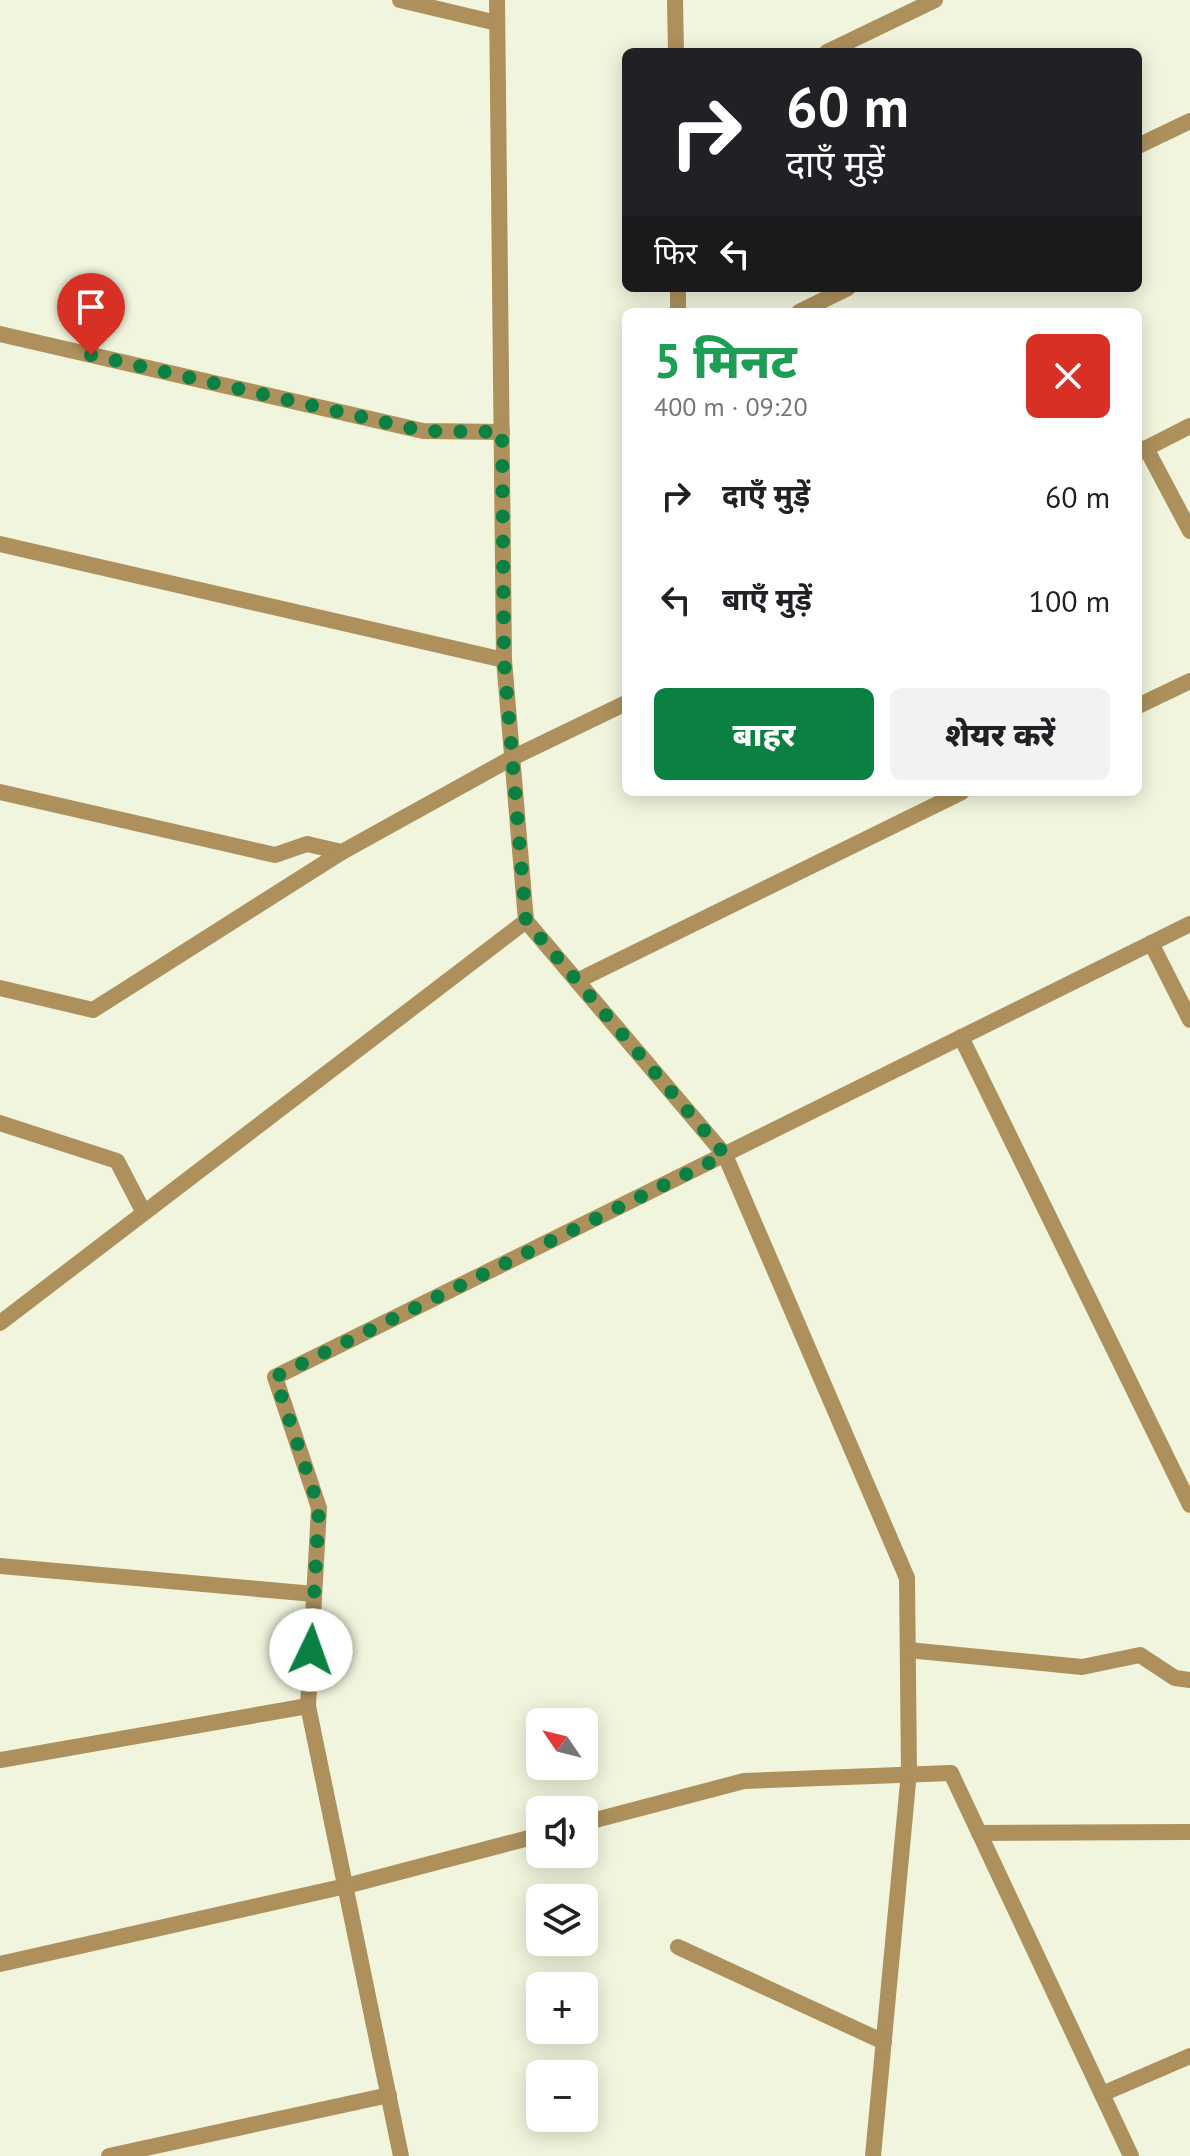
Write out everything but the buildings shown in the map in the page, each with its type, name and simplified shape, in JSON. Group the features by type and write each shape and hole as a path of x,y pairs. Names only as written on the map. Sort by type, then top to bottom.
{"street":[{"path":"400,0 497,23"},
{"path":"497,0 504,660 526,921 725,1155 907,1578 909,1772 873,2156"},
{"path":"675,0 676,48"},
{"path":"835,48 935,0"},
{"path":"1142,144 1190,121"},
{"path":"807,308 840,292"},
{"path":"0,334 423,431 502,432"},
{"path":"1190,426 1142,450 1190,531"},
{"path":"0,544 504,660"},
{"path":"1142,704 1190,681"},
{"path":"0,988 93,1010 342,852 510,759 622,705"},
{"path":"0,792 275,855 307,844 342,852"},
{"path":"577,981 954,796"},
{"path":"0,1323 526,921"},
{"path":"401,2156 308,1706 319,1508 275,1377 1190,924"},
{"path":"1151,943 1190,1020"},
{"path":"961,1037 1190,1505"},
{"path":"0,1123 117,1161 143,1211"},
{"path":"0,1566 314,1594"},
{"path":"908,1650 1082,1667 1140,1655 1175,1678 1190,1680"},
{"path":"0,1760 308,1706"},
{"path":"598,1819 744,1781 909,1772 951,1773 1131,2156"},
{"path":"979,1833 1190,1832"},
{"path":"0,1964 346,1886 526,1839"},
{"path":"678,1947 884,2042"},
{"path":"1102,2094 1190,2056"},
{"path":"109,2156 389,2095"}],"route":[{"path":"91,355 423,431 502,432 504,660 526,921 725,1155 275,1377 319,1508 311,1650"}]}
